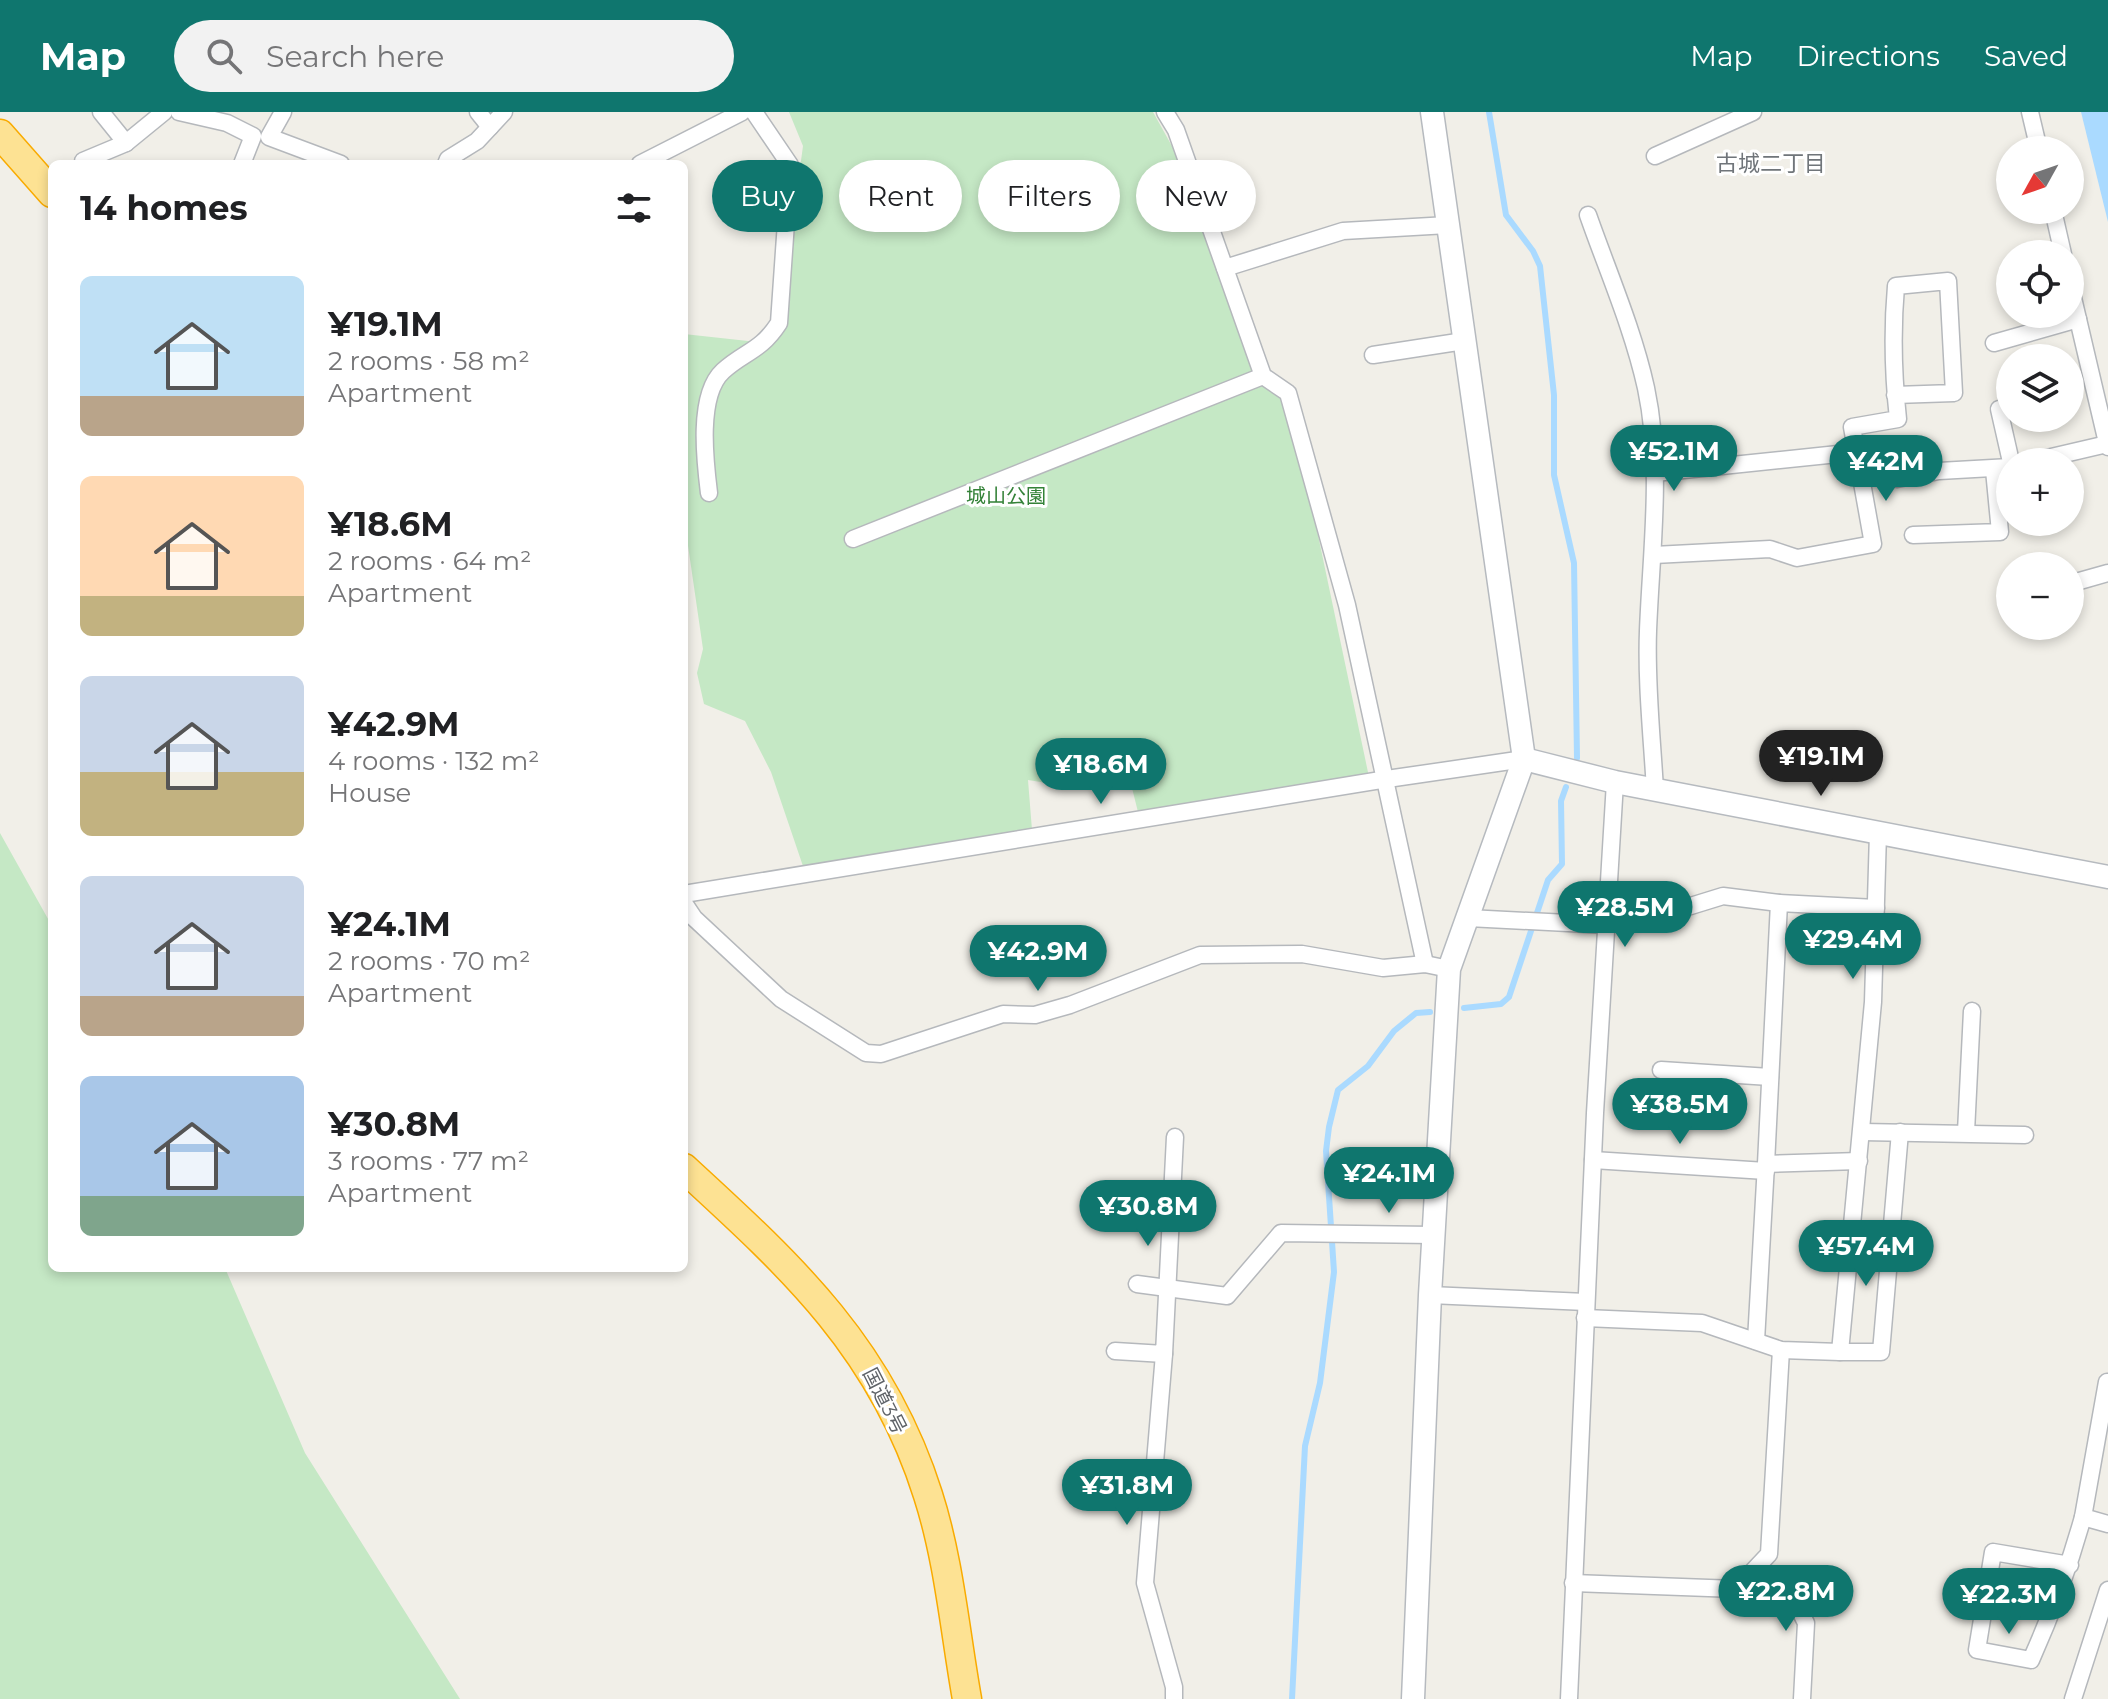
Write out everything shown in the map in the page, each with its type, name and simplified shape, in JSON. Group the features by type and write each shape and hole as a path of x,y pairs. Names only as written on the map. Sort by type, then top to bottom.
{"highway":[{"path":"0,134 48,188"},
{"path":"0,162 48,204"},
{"name":"国道3号","path":"688,1172 781,1257 837,1319 875,1377 928,1495 967,1699"}],"street":[{"path":"101,112 126,143"},
{"path":"85,160 126,143 164,112"},
{"path":"179,112 227,123 330,160"},
{"path":"245,160 283,112"},
{"path":"478,112 490,127"},
{"path":"448,160 477,141 504,112"},
{"path":"648,160 742,112"},
{"path":"709,493 703,444 710,395 721,372 766,343 779,323 790,165 754,112"},
{"path":"1165,112 1176,130 1263,376 1288,393 1347,605 1425,964"},
{"path":"1413,1699 1430,1295 1449,969 1524,759 1432,112"},
{"path":"1655,156 1753,112"},
{"path":"2030,112 2036,136"},
{"path":"1588,215 1631,333 1647,390 1655,473 1654,555 1647,633 1655,790"},
{"path":"1225,268 1343,231 1448,225"},
{"path":"1654,555 1770,549 1797,558 1873,544 1852,427 1898,419 1895,395 1891,337 1896,286 1948,281 1954,393 1895,395"},
{"path":"1994,343 2046,328"},
{"path":"2080,328 2108,446 2084,451"},
{"path":"1373,355 1464,341"},
{"path":"853,539 1263,376"},
{"path":"1655,473 1857,452"},
{"path":"1897,479 1939,471 1996,467"},
{"path":"1913,535 1996,532"},
{"path":"2084,580 2108,573"},
{"path":"688,893 1524,759 1615,782 2108,877"},
{"path":"1569,1699 1593,1160 1615,782"},
{"path":"1840,1352 1862,1132 1878,833"},
{"path":"1661,910 1681,909 1723,896 1779,903 1876,908"},
{"path":"1756,1341 1779,903"},
{"path":"688,909 781,999 866,1053 881,1054 1003,1014 1035,1015 1200,955 1265,953 1348,959 1383,968 1425,964 1449,969"},
{"path":"1468,918 1607,925"},
{"path":"1966,1132 1972,1011"},
{"path":"1661,1070 1770,1077"},
{"path":"1862,1132 2025,1135"},
{"path":"1430,1295 1702,1323 1781,1350 1881,1352 1900,1132"},
{"path":"1174,1699 1174,1687 1145,1583 1164,1354 1175,1137"},
{"path":"1593,1160 1766,1168 1859,1161"},
{"path":"1137,1284 1227,1296 1281,1233 1433,1235"},
{"path":"1736,1589 1769,1554 1781,1350"},
{"path":"1115,1351 1164,1354"},
{"path":"2070,1565 1993,1552 1977,1650 2031,1660 2070,1565 2083,1517 2107,1382"},
{"path":"2083,1517 2108,1524"},
{"path":"1573,1583 1736,1589 1799,1609 1806,1623 1802,1699"},
{"path":"2073,1699 2108,1590"}],"green space":[{"name":"城山公園","path":"789,112 1153,112 1178,160 1136,160 1136,232 1206,232 1263,376 1288,393 1369,777 1140,820 1130,780 1079,788 1028,780 1032,830 806,875 771,772 745,721 704,704 697,673 703,649 688,546 688,334 766,343 779,323 791,232 823,232 823,160 801,160 803,146"},
{"path":"0,833 48,919 48,1272 227,1272 305,1453 460,1699 0,1699"}],"water":[{"path":"2081,112 2108,112 2108,222"}],"waterway":[{"path":"1489,112 1506,215 1533,251 1540,266 1554,395 1554,475 1574,563 1577,758"},
{"path":"1464,1008 1501,1004 1509,997 1548,880 1562,864 1561,801 1566,787"},
{"path":"1292,1699 1305,1446 1320,1383 1334,1272 1326,1151 1329,1127 1338,1090 1368,1066 1394,1031 1416,1013 1430,1012"}],"district":[{"name":"古城二丁目","path":"1771,163"}]}
